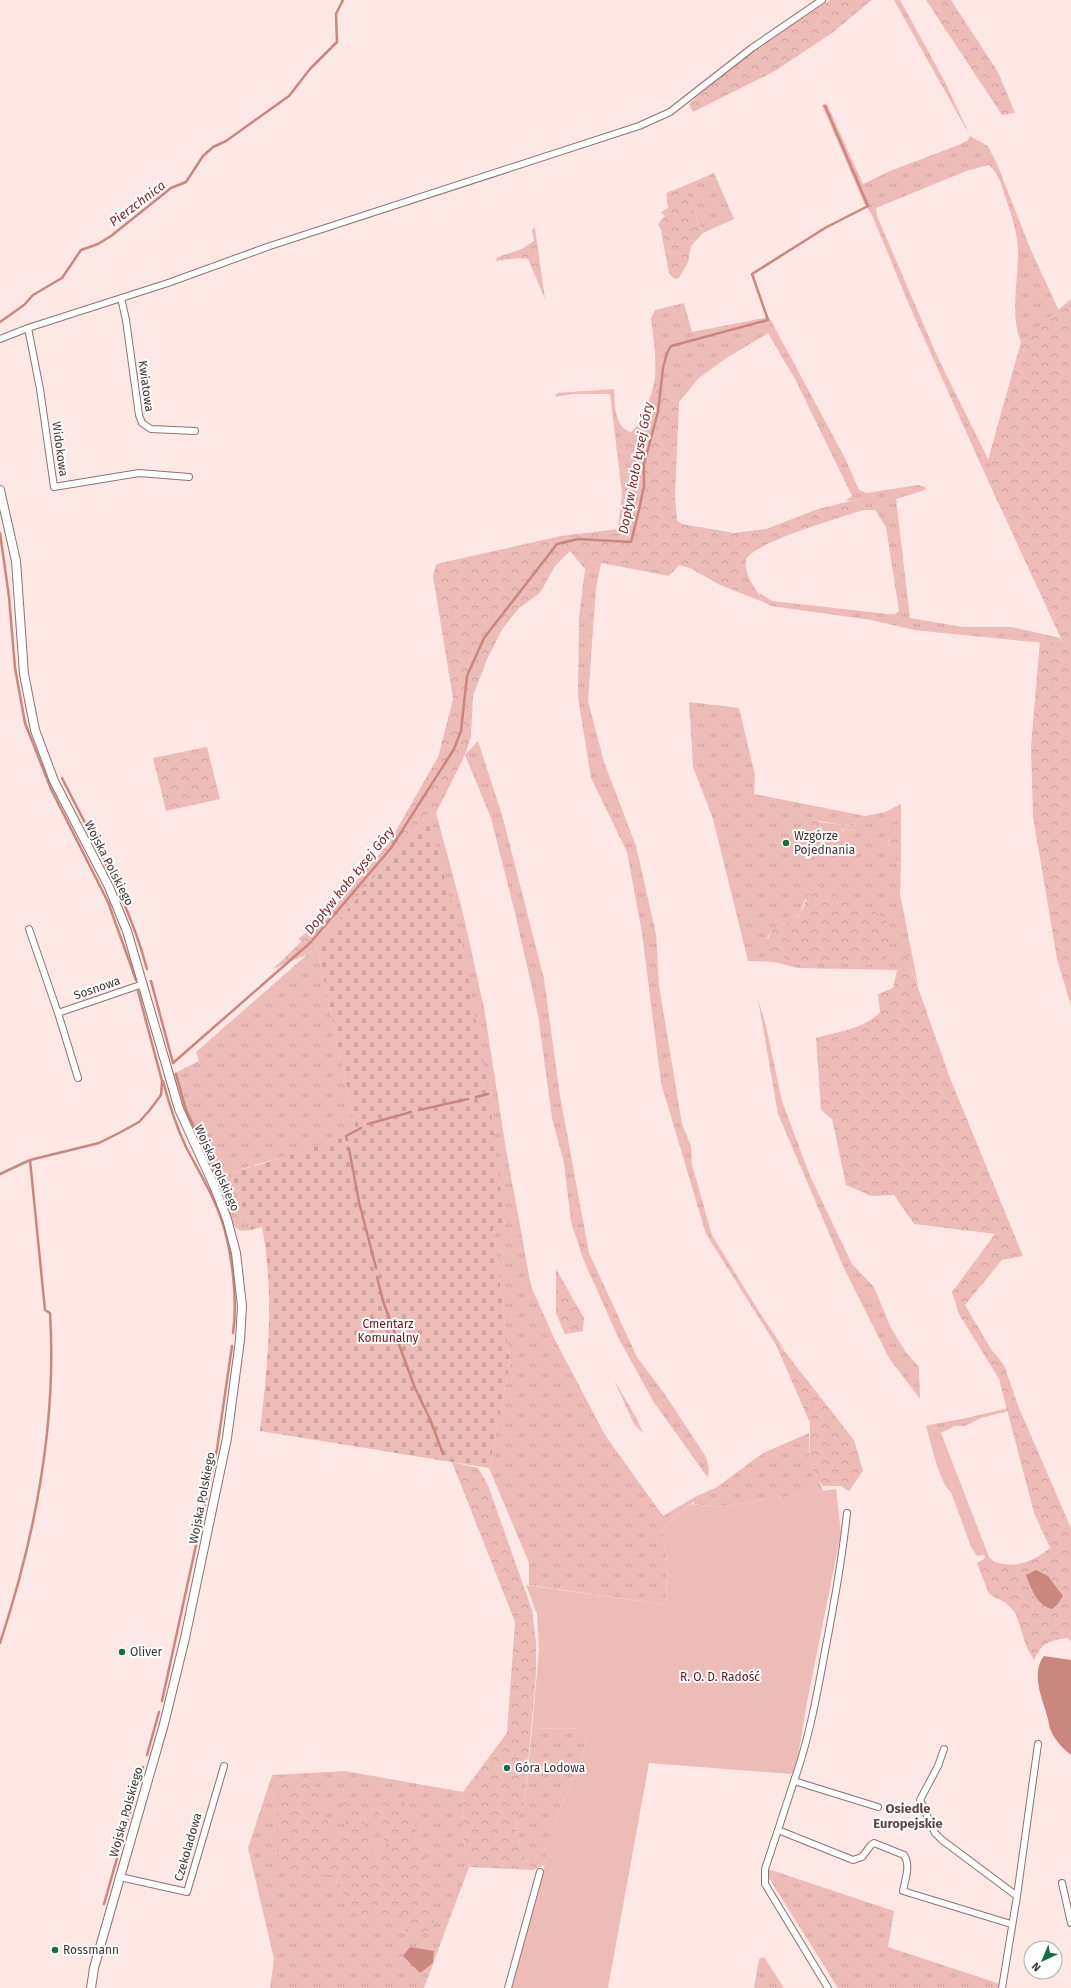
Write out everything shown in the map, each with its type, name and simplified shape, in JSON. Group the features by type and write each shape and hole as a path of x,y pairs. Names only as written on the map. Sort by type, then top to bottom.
{"street":[{"path":"0,339 28,328 121,298 270,246 639,126 670,112 752,48 822,0"},
{"name":"Kwiatowa","path":"121,298 126,320 139,415 142,423 151,428 195,431"},
{"name":"Widokowa","path":"28,328 40,389 54,487 139,473 189,477"},
{"name":"Wojska Polskiego","path":"0,490 16,565 24,674 35,730 54,781 118,907 143,984 177,1105 186,1129 221,1202 232,1236 237,1261 242,1315 227,1438 189,1622 166,1716 94,1968 91,1988"},
{"path":"29,929 58,1013 78,1078"},
{"name":"Sosnowa","path":"58,1013 143,984"},
{"path":"828,1988 765,1884 765,1869 803,1756 816,1702 841,1564 847,1514"},
{"path":"1002,1988 1011,1924 1017,1896 1038,1744"},
{"path":"944,1749 938,1766 920,1800 935,1833 1017,1896"},
{"name":"Czekoladowa","path":"120,1877 187,1892 224,1766"},
{"path":"794,1781 878,1807"},
{"path":"778,1830 853,1860 862,1858 874,1843 904,1855 908,1865 903,1891 1011,1924"},
{"path":"508,1988 540,1872"},
{"path":"1062,1883 1071,1923"}],"green space":[{"path":"830,0 872,0 832,33 775,71 693,112 689,104 721,76 775,36"},
{"path":"894,0 900,0 945,82 970,136"},
{"path":"926,0 951,0 998,72 1015,113 1002,115"},
{"path":"827,104 863,184 890,171 961,144 968,140 970,136 988,146 997,164 1030,248 1059,311 1021,342 1015,310 1018,253 1016,232 1000,180 989,165 966,171 876,208 877,216 938,358 994,471 990,485 910,307 872,215 864,203 822,105"},
{"path":"714,173 734,219 703,233 684,186"},
{"path":"684,186 703,233 691,246 688,262 679,278 675,279 669,274 661,230 658,224 665,216 661,212 668,208 666,193"},
{"path":"535,228 545,299 528,259 518,258 495,261 498,257 522,249 534,241 532,230"},
{"path":"1071,299 1071,1006 1057,959 1033,817 1031,747 1040,640 1064,645 990,485 994,471 988,460 1021,342"},
{"path":"684,303 692,332 769,317 845,458 859,490 866,493 918,485 925,487 925,490 896,499 910,618 963,627 1011,627 1060,638 1064,645 914,630 871,620 771,606 763,602 759,593 772,601 888,614 895,614 899,611 886,527 875,510 864,510 855,500 845,501 852,496 795,379 768,333 725,359 698,379 679,402 671,400 665,389 647,419 635,472 622,493 610,394 571,394 555,397 557,393 614,389 615,408 618,421 625,430 631,432 640,422 650,399 655,377 655,356 651,318 655,310"},
{"path":"658,385 665,389 671,400 679,402 675,497 677,520 682,524 734,533 766,529 818,509 855,500 864,510 781,538 752,553 746,560 747,572 763,602 720,585 690,568 679,565 669,576 601,563 578,561 570,551 555,566 540,593 519,608 503,628 487,659 473,696 471,736 465,755 436,813 428,814 317,946 306,955 273,969 302,941 298,939 315,926 335,906 389,843 438,757 453,699 433,576 436,564 561,536 618,529 622,493 635,472 647,419"},
{"path":"578,561 601,563 596,588 588,701 604,762 636,846 656,934 659,985 682,1124 691,1146 692,1165 712,1235 761,1315 785,1350 778,1343 776,1345 706,1234 661,1083 642,933 627,852 591,778 578,698 579,618 585,569"},
{"path":"689,702 739,708 755,775 754,794 865,816 885,812 901,804 901,822 890,822 888,848 901,866 900,894 918,985 905,954 901,968 897,970 798,968 774,962 748,961 713,819 693,767","holes":["819,821 843,825 857,823 857,830 845,829 838,835 826,836 821,840 814,856","829,888 857,911 858,966 840,961 794,964 779,954 767,938 771,932 782,924 793,922 800,914 805,900"]},
{"path":"478,741 503,818 544,979 560,1096 589,1253 637,1357 664,1393 706,1457 709,1468 708,1478 653,1401 618,1337 584,1261 571,1222 564,1163 552,1118 538,1015 515,913 491,818 465,755"},
{"path":"207,747 220,799 166,811 153,758"},
{"path":"436,813 463,913 484,1008 506,1149 531,1286 554,1338 605,1435 663,1516 695,1497 717,1487 763,1453 809,1433 810,1465 824,1491 717,1507 694,1504 694,1501 662,1529 667,1561 666,1605 529,1585 529,1563 489,1468 510,1363 493,1228 505,1225 428,814"},
{"name":"Cmentarz Komunalny","path":"428,814 462,945 489,1095 505,1226 493,1228 510,1363 489,1468 260,1431 266,1380 269,1329 266,1252 262,1227 251,1230 231,1173 306,1150 349,1135 356,1130 317,946"},
{"path":"812,821 843,825 857,823 859,827 857,830 844,829 838,835 826,836 821,840 814,856 816,864 808,854 804,843 805,832"},
{"path":"889,822 901,822 901,866 888,848"},
{"path":"812,885 829,888 844,900 850,895 856,903 857,911 873,910 887,921 891,952 882,963 858,966 840,961 793,964 779,954 767,954 767,944 771,932 778,926 791,922 799,916"},
{"path":"317,946 356,1130 327,1144 231,1173 251,1230 239,1230 233,1225 214,1176 189,1122 173,1074 199,1061 196,1052"},
{"path":"906,954 950,1078 1023,1256 1002,1260 965,1305 991,1349 1004,1365 1019,1408 1071,1528 1071,1641 1067,1638 1055,1640 1046,1644 1034,1660 1026,1646 1016,1614 1006,1603 989,1594 977,1563 985,1558 1003,1564 1019,1564 1027,1562 1050,1548 1034,1513 999,1379 959,1314 952,1292 995,1234 914,1224 894,1195 871,1196 846,1185 832,1119 821,1110 816,1038 841,1032 874,1018 880,1012 878,994 893,988 897,970 901,968 900,955"},
{"path":"758,999 766,1026 782,1101 810,1176 852,1264 874,1287 890,1326 905,1351 919,1367 920,1399 889,1358 843,1266 778,1114"},
{"path":"556,1269 584,1318 583,1331 565,1334 556,1313"},
{"path":"778,1343 854,1440 863,1471 849,1491 841,1486 823,1486 810,1465 810,1423 776,1345"},
{"path":"614,1380 637,1419 643,1433 634,1424"},
{"path":"1008,1408 1009,1411 981,1418 965,1426 955,1426 941,1433 928,1425 967,1418"},
{"path":"928,1425 941,1433 989,1557 996,1563 985,1558 984,1555 977,1556 971,1547 951,1492 947,1488 939,1472 926,1426"},
{"path":"452,1462 478,1468 488,1485 532,1610 536,1643 536,1675 524,1809 516,1818 520,1846 533,1870 469,1867 462,1832 463,1792 507,1733 515,1622"},
{"name":"R. O. D. Radość","path":"836,1489 841,1533 807,1702 796,1769 791,1774 649,1763 608,1988 512,1988 543,1875 550,1832 583,1756 587,1728 532,1729 539,1649 537,1614 526,1585 666,1605 667,1561 662,1529 691,1504 717,1507"},
{"path":"587,1728 583,1756 555,1820 545,1865 533,1870 520,1845 517,1833 516,1817 524,1809 532,1729"},
{"path":"345,1771 463,1792 462,1832 469,1867 424,1988 270,1988 274,1959 248,1848 272,1775"},
{"path":"312,1777 322,1808 334,1835 347,1832 343,1809 336,1789 344,1786 362,1814 370,1848 381,1854 390,1846 379,1834 375,1810 393,1796 404,1801 415,1823 421,1847 429,1863 434,1927 421,1935 406,1931 401,1912 373,1918 357,1915 343,1895 337,1874 306,1878 289,1874 277,1852 277,1798 282,1784"},
{"path":"762,1867 894,1911 888,1947 1003,1985 1002,1988 838,1988"},
{"path":"764,1957 784,1988 754,1988 759,1959"}],"shaded area":[{"path":"1036,1570 1048,1576 1063,1596 1057,1605 1052,1609 1042,1604 1038,1600 1030,1586 1026,1575"},
{"path":"1044,1656 1071,1660 1071,1755 1060,1744 1050,1728 1041,1695 1038,1671"},
{"path":"410,1947 434,1951 433,1963 420,1973 403,1956"}],"waterway":[{"name":"Pierzchnica","path":"0,322 24,305 33,295 62,278 81,250 98,244 111,236 171,188 186,182 203,156 213,147 226,141 289,96 310,69 337,42 336,14 343,0"},
{"name":"Dopływ koło Łysej Góry","path":"173,1063 310,943 391,848 454,749 461,731 467,676 484,638 557,544 578,539 631,542 644,486 644,464 658,412 663,368 667,353 671,346 768,320 752,274 825,228 868,206 825,106"},
{"path":"0,533 9,597 15,668 25,723 51,789 108,902 136,980"},
{"path":"62,778 120,895 147,969"},
{"path":"151,981 173,1063"},
{"name":"Dopływ koło Łysej Góry","path":"0,1174 30,1160 99,1143 139,1122 149,1111 161,1095 162,1081 138,991"},
{"path":"176,1074 186,1110 217,1175"},
{"path":"163,1081 179,1131 214,1200 225,1231 233,1275 235,1306 233,1333"},
{"path":"476,1097 488,1094"},
{"path":"419,1110 468,1099"},
{"path":"368,1124 411,1112"},
{"path":"347,1140 346,1136 361,1128"},
{"path":"349,1149 359,1202 376,1268"},
{"path":"0,1643 24,1562 33,1522 41,1480 50,1397 50,1313 45,1310 30,1160"},
{"path":"377,1277 383,1301 415,1388 430,1419 443,1454"},
{"path":"162,1701 217,1449 232,1346"},
{"path":"147,1755 159,1712"},
{"path":"104,1904 143,1767"}],"place":[{"name":"Wzgórze Pojednania","path":"786,843"},
{"name":"Oliver","path":"122,1652"},
{"name":"Góra Lodowa","path":"507,1768"},
{"name":"Rossmann","path":"55,1950"}],"district":[{"name":"Osiedle Europejskie","path":"908,1816"}]}
